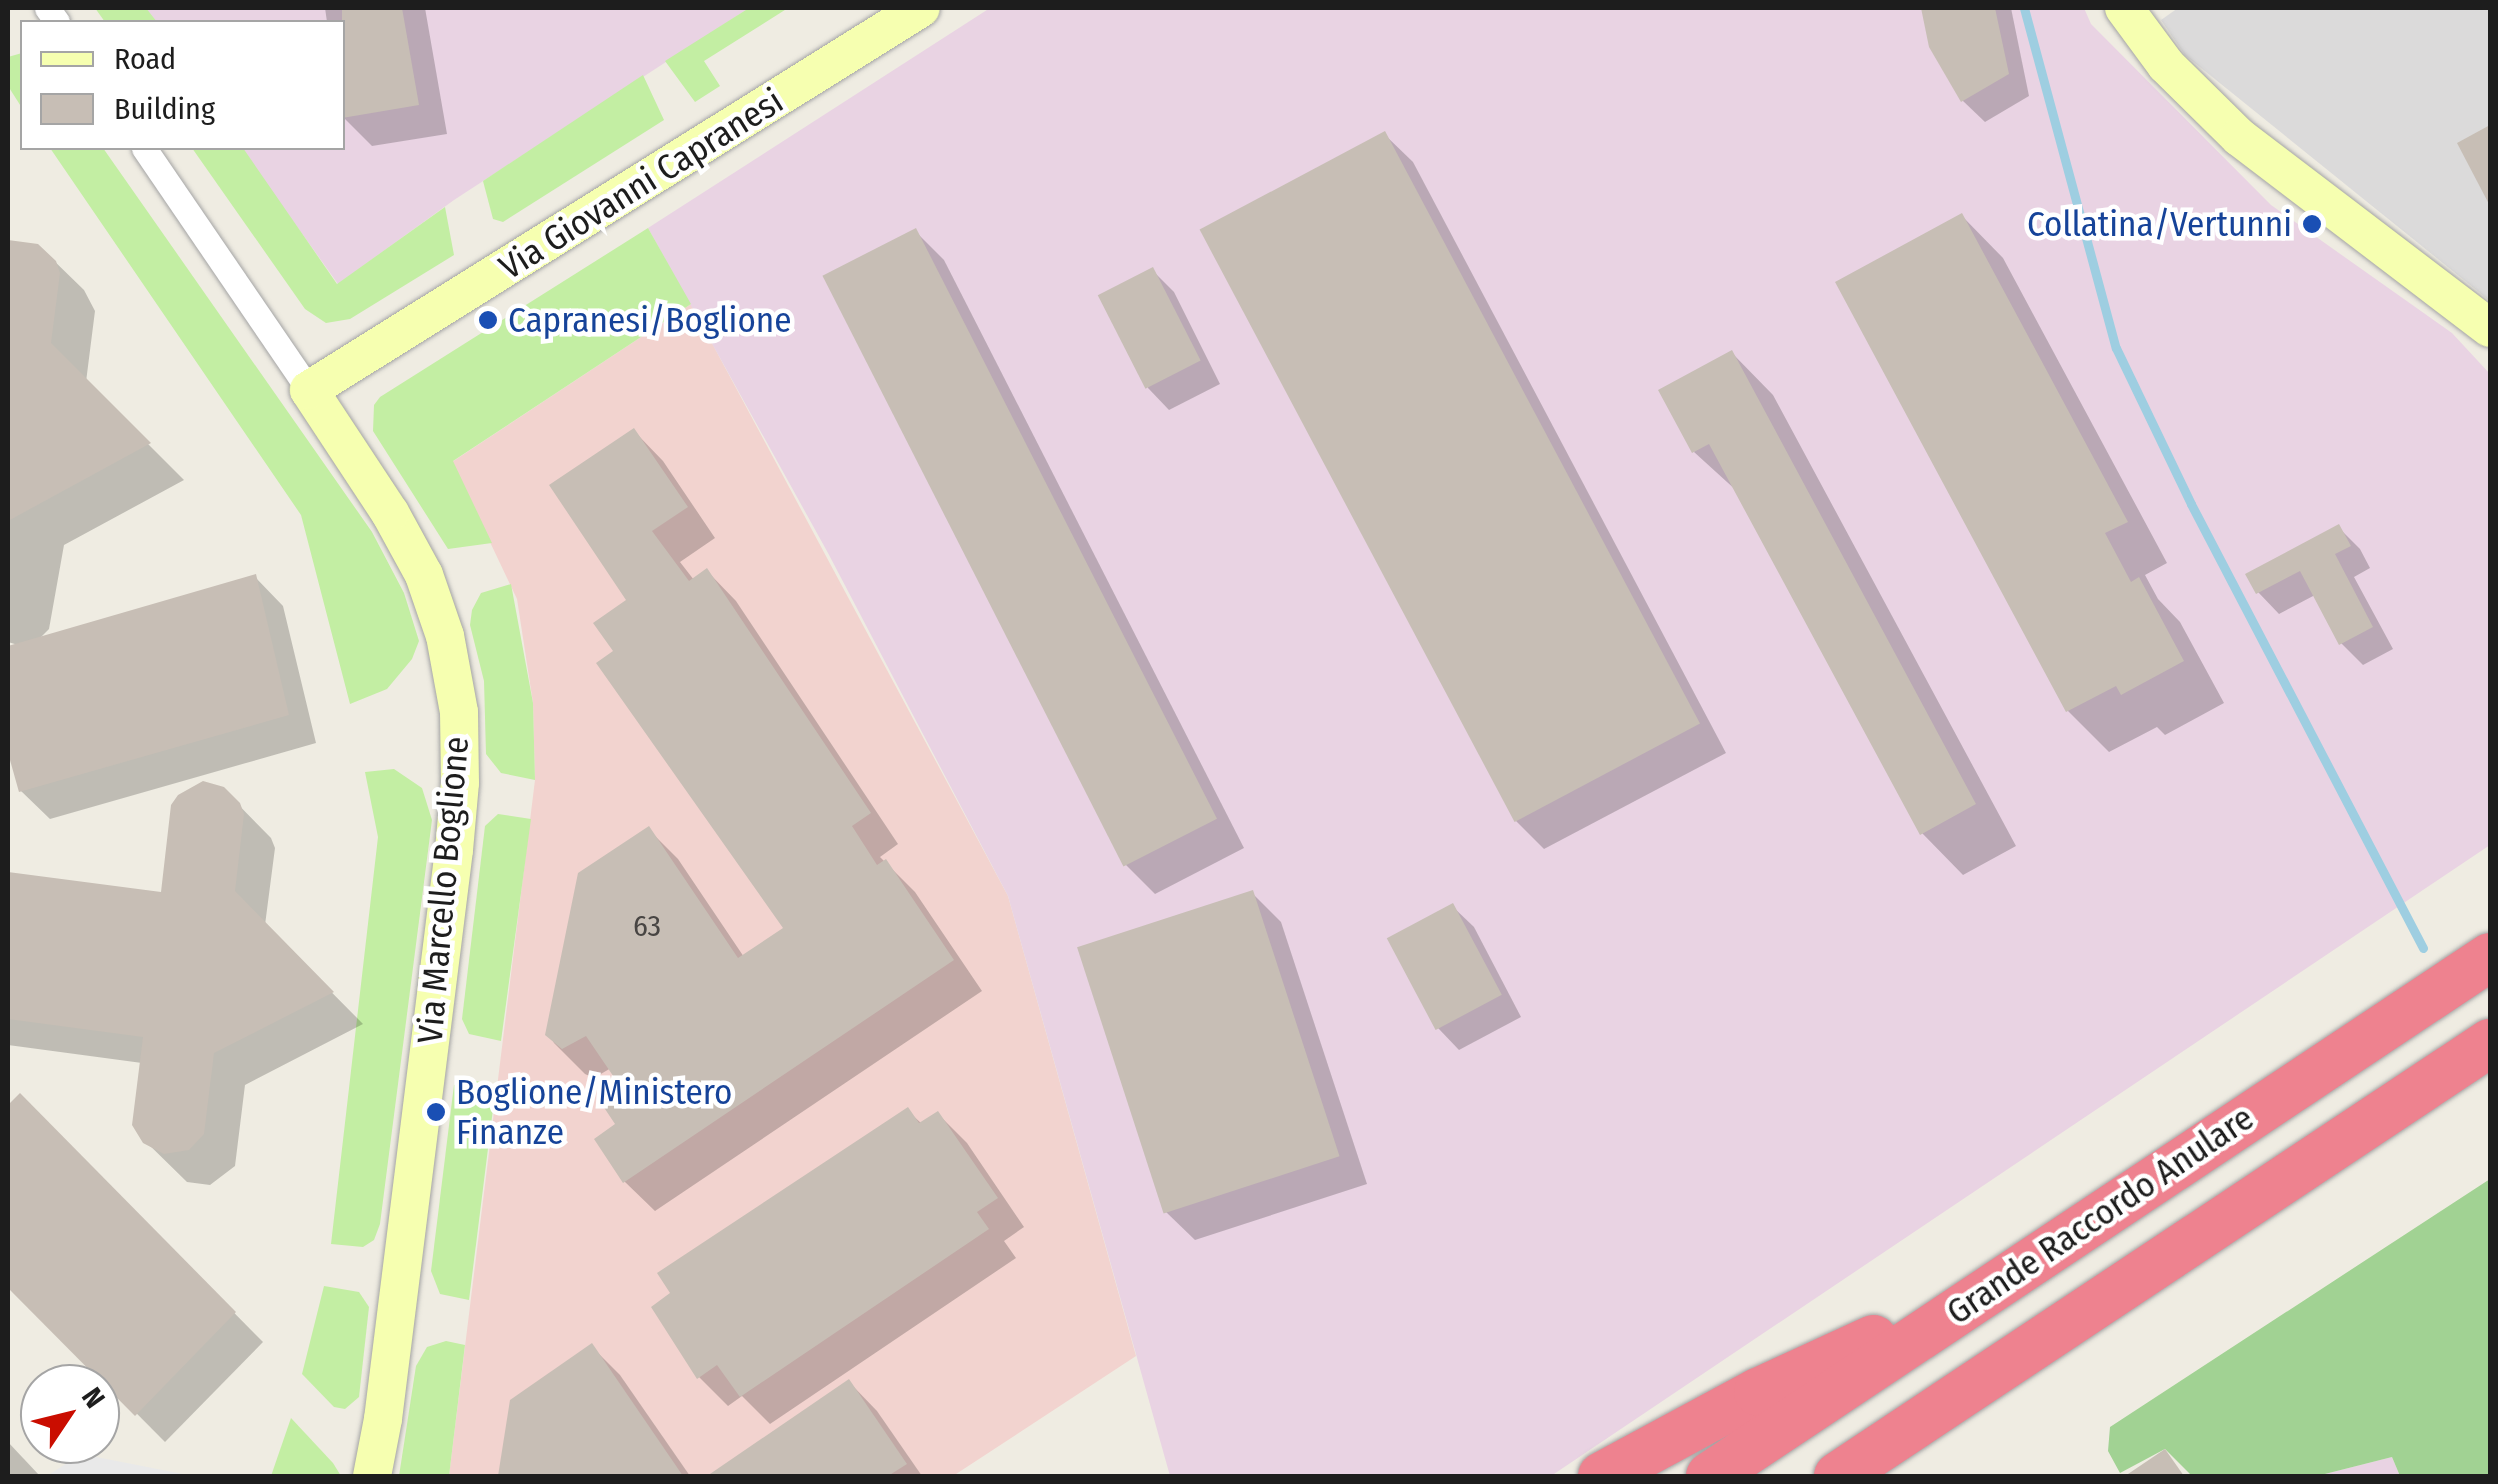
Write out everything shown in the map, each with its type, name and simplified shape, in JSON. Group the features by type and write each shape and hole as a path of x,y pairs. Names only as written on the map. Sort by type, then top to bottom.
{"highway":[{"name":"Grande Raccordo Anulare","path":"1710,1476 2490,957"},
{"name":"Grande Raccordo Anulare","path":"1838,1476 2490,1043"},
{"path":"1602,1476 1758,1392 1999,1281"}],"street":[{"name":"Via Giovanni Capranesi","path":"310,390 921,8"},
{"path":"2124,8 2166,65 2239,137 2490,328"},
{"name":"Via Marcello Boglione","path":"145,150 390,513 424,574 446,636 459,712 460,783 454,850 383,1419 372,1476"}],"shaded area":[{"path":"144,8 749,8 454,200 338,284 242,150 345,150 345,20 153,20"},
{"path":"990,8 2084,8 2091,24 2271,205 2452,333 2490,374 2490,845 1551,1476 1170,1476 1008,896 828,553 648,228"},
{"path":"2178,8 2490,8 2490,301 2185,55 2161,20"},
{"path":"691,304 1008,896 1136,1356 953,1476 449,1476 535,780 533,703 517,599 452,462"},
{"path":"2392,1457 2400,1476 2317,1476"},
{"path":"120,1462 193,1476 47,1476 66,1464"}],"green space":[{"path":"95,8 146,8 155,20 104,20"},
{"path":"749,8 788,8 704,61 720,86 695,102 665,61"},
{"path":"20,54 20,105 8,86 8,57"},
{"path":"643,75 664,120 503,222 493,219 483,181"},
{"path":"51,150 104,150 372,532 404,593 419,641 412,659 387,689 350,704 301,515"},
{"path":"193,150 244,150 337,284 445,207 454,255 350,319 326,323 305,309"},
{"path":"648,228 691,304 453,461 492,543 448,549 373,431 374,405 380,397"},
{"path":"511,584 533,703 535,780 501,773 486,754 484,681 470,625 481,593"},
{"path":"394,769 422,788 432,820 380,1224 374,1240 363,1247 331,1244 378,837 365,772"},
{"path":"498,814 531,819 501,1041 469,1034 462,1019 485,826"},
{"path":"471,1080 496,1085 469,1300 440,1294 431,1271 454,1085"},
{"path":"2490,1179 2490,1476 2400,1476 2392,1457 2317,1476 2192,1476 2165,1449 2120,1473 2108,1451 2110,1427"},
{"path":"324,1286 359,1292 369,1307 359,1397 345,1409 334,1407 302,1374"},
{"path":"446,1341 465,1345 449,1476 399,1476 416,1366 427,1347"},
{"path":"291,1418 333,1463 341,1476 271,1476"}],"building":[{"path":"342,8 402,8 419,105 345,117"},
{"path":"1921,8 1995,8 2009,74 1961,102 1929,47"},
{"path":"2490,125 2490,206 2457,143"},
{"path":"1385,131 1700,723 1515,822 1200,230"},
{"path":"1962,213 2128,522 2105,533 2131,582 2139,577 2184,661 2121,695 2116,686 2066,712 1835,282"},
{"path":"916,228 1217,819 1123,866 822,276"},
{"path":"8,240 38,244 56,261 60,273 51,343 151,443 8,521"},
{"path":"1153,267 1201,361 1145,389 1098,295"},
{"path":"1732,350 1976,804 1920,835 1709,444 1692,453 1658,390"},
{"path":"634,428 688,507 652,531 689,581 707,568 871,813 852,826 877,865 886,859 954,960 623,1183 594,1139 615,1124 601,1103 622,1089 586,1036 562,1049 545,1035 578,873 649,826 738,958 783,928 596,663 613,651 593,623 626,600 549,485"},
{"path":"2339,524 2351,546 2335,554 2373,627 2339,645 2300,571 2256,594 2245,574"},
{"path":"256,574 289,715 19,792 8,753 8,646"},
{"path":"203,781 224,787 240,803 244,814 235,891 334,992 214,1053 204,1134 189,1150 164,1154 143,1143 132,1125 143,1037 8,1019 8,872 161,892 171,805 178,795"},
{"path":"1253,890 1340,1156 1164,1213 1077,947"},
{"path":"1453,903 1502,995 1436,1030 1387,938"},
{"path":"20,1093 236,1312 135,1416 120,1401 120,1364 83,1364 8,1288 8,1105"},
{"path":"908,1107 919,1123 938,1111 998,1198 977,1212 989,1229 740,1397 717,1365 697,1379 651,1307 670,1293 657,1273"},
{"path":"592,1343 683,1476 498,1476 510,1400"},
{"path":"849,1379 907,1464 888,1476 707,1476"},
{"path":"2165,1449 2184,1476 2125,1476"}],"waterway":[{"path":"2024,8 2116,348 2191,504 2423,948"}],"place":[{"name":"Collatina/Vertunni","path":"2312,224"},
{"name":"Capranesi/Boglione","path":"488,320"},
{"name":"Boglione/Ministero Finanze","path":"436,1112"}]}
